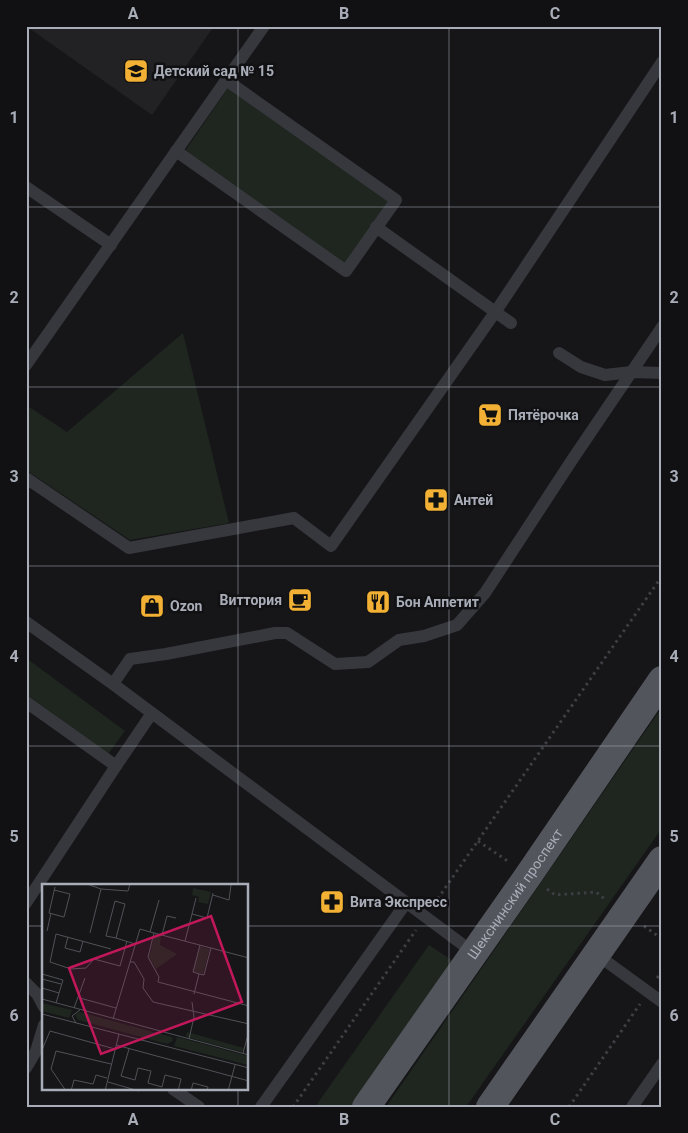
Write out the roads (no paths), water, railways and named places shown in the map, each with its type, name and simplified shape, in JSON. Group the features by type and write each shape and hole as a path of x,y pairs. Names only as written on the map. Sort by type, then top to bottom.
{"main road":[{"name":"Шекснинский проспект","path":"366,1107 528,876 662,680"},
{"path":"490,1107 662,860"}],"lane":[{"path":"26,365 264,26"},
{"path":"26,478 129,548 294,518 331,546 496,312 662,62"},
{"path":"176,151 346,270 396,200 226,80"},
{"path":"26,187 111,245"},
{"path":"376,227 511,323"},
{"path":"113,684 130,659 275,633 287,633 335,664 368,662 399,640 424,636 457,626 485,593 662,327"},
{"path":"559,352 581,367 605,375 632,372 662,373"},
{"path":"26,622 113,684 474,953"},
{"path":"26,702 116,766"},
{"path":"26,903 152,713"},
{"path":"261,1107 406,903"},
{"path":"596,954 662,1002"},
{"path":"26,983 37,994 42,1003"},
{"path":"26,1068 36,1051 42,1032"},
{"path":"632,1107 662,1064"},
{"path":"175,1090 199,1107"}],"place":[{"name":"Детский сад № 15","path":"136,71"},
{"name":"Пятёрочка","path":"490,415"},
{"name":"Антей","path":"436,500"},
{"name":"Виттория","path":"300,600"},
{"name":"Бон Аппетит","path":"378,602"},
{"name":"Ozon","path":"152,606"},
{"name":"Вита Экспресс","path":"332,902"}]}
